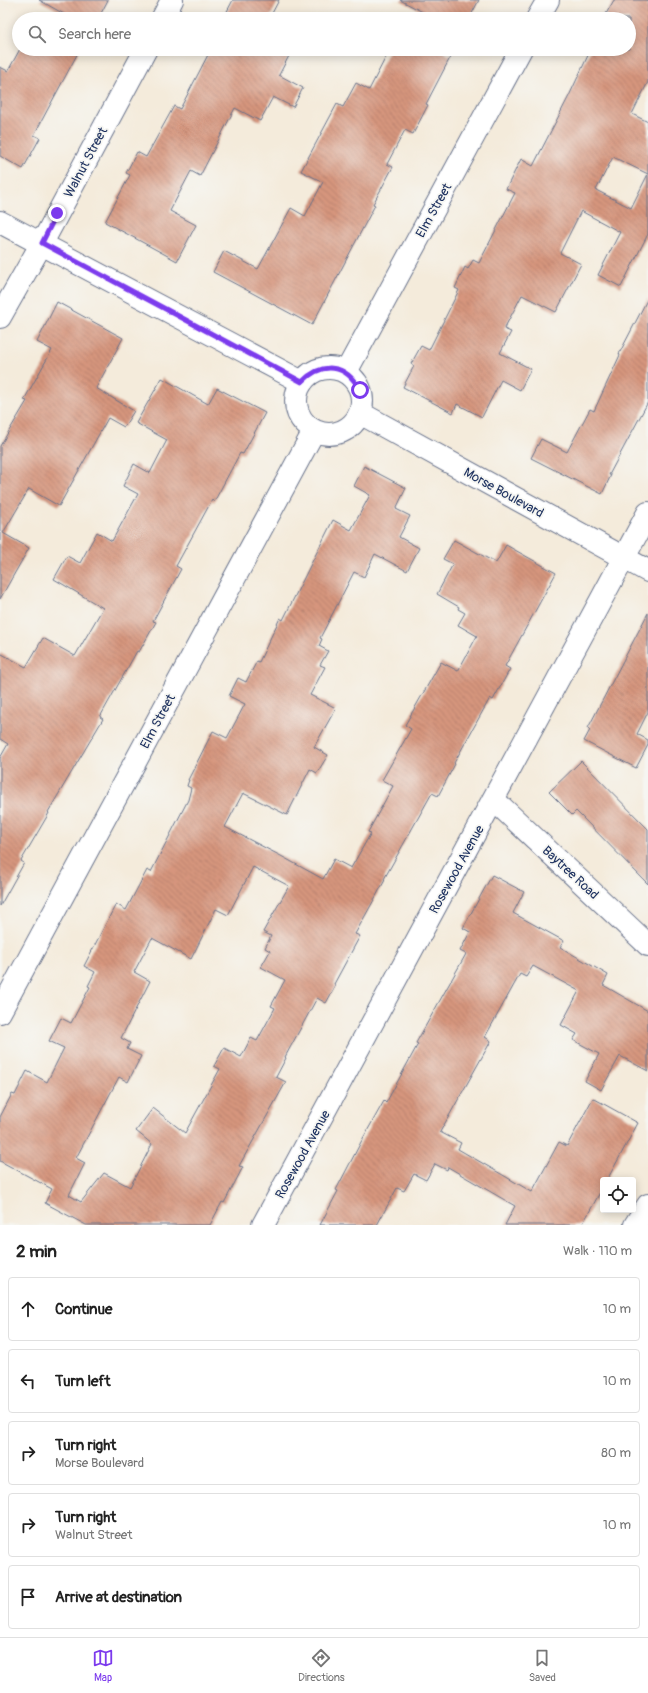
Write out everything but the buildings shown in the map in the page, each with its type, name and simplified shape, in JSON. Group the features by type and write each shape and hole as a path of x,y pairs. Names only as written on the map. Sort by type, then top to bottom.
{"street":[{"path":"166,12 172,0"},
{"path":"541,12 548,0"},
{"name":"Walnut Street","path":"0,317 42,243 142,56"},
{"name":"Elm Street","path":"346,372 517,56"},
{"path":"0,222 302,382"},
{"path":"322,368 334,368 346,372 355,380 360,390 362,402 360,413 354,423 346,430 335,434 325,434 314,431 305,424 299,414 296,403 297,392 302,382 311,373 322,368"},
{"name":"Morse Boulevard","path":"360,413 648,571"},
{"name":"Elm Street","path":"0,1012 314,431"},
{"name":"Rosewood Avenue","path":"263,1225 648,513"},
{"name":"Baytree Road","path":"494,800 648,945"},
{"path":"635,1225 648,1205"}],"route":[{"path":"57,213 42,243 302,382 311,373 322,368 334,368 346,372 355,380 360,390"}]}
